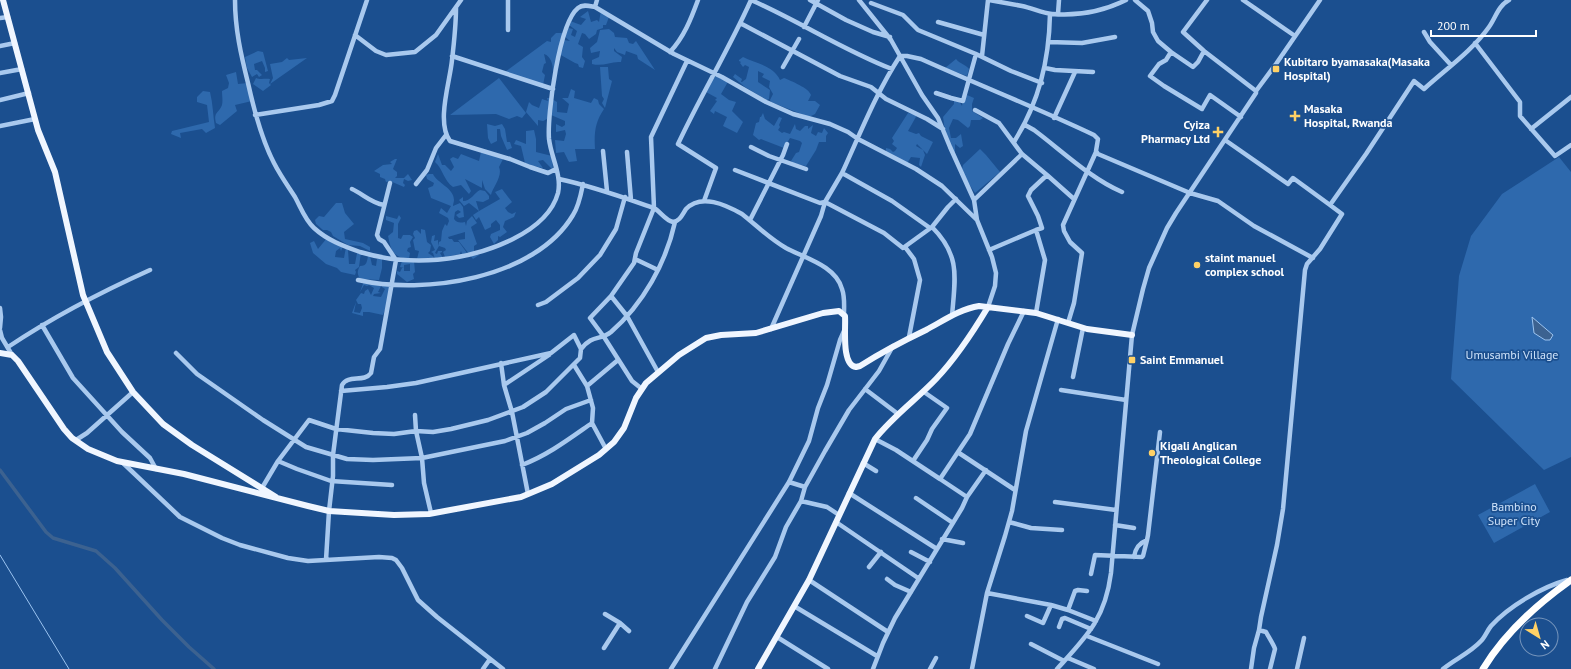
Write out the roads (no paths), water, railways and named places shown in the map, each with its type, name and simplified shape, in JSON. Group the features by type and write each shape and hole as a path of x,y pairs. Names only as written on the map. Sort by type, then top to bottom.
{"highway":[{"path":"1483,669 1498,647 1523,618 1552,593 1571,580"}],"main road":[{"path":"3,0 16,43 35,119 55,172 85,301 107,352 133,392 162,424 178,436 278,499"},
{"path":"0,353 12,355 18,361 31,378 64,429 88,449 106,458 123,463 184,474 329,511 394,515 431,513 506,501 552,484 581,467 614,442 624,428 636,398 642,389 658,372 684,351 713,336 746,335 823,313 840,311 844,314 848,361 853,366 860,366 909,337 973,307 988,307 1036,313 1095,331 1132,335"},
{"path":"758,669 809,580 875,439 898,414 924,392 960,350 988,307"}],"street":[{"path":"234,0 238,45 255,115 264,142 274,163 312,227 332,241 374,256 396,260 424,261 450,258 482,250 515,238 533,226 550,210 558,193 559,179 550,149 549,131 557,60 570,21 578,8 589,5 595,7 670,52 715,74 774,106 793,114 830,124 848,132 942,186 977,220"},
{"path":"255,115 318,105 332,101 367,0"},
{"path":"508,0 508,30"},
{"path":"595,7 597,0"},
{"path":"670,52 680,42 691,20 698,0"},
{"path":"704,201 716,168 678,144 715,74 751,0 774,10 804,27 872,61 892,69"},
{"path":"810,0 817,2 846,20 873,32 890,37"},
{"path":"859,0 890,37 926,101 938,118 974,200 977,220 995,266 996,279 988,307"},
{"path":"982,56 988,0 1021,6 1050,14 1088,12 1105,8 1123,1"},
{"path":"1058,14 1059,0"},
{"path":"1135,0 1148,11 1153,32 1158,41 1171,52 1193,67 1198,62 1204,51"},
{"path":"1207,0 1183,32 1204,51 1235,73 1256,91"},
{"path":"1243,0 1295,36"},
{"path":"1057,669 1087,636 1102,612 1107,598 1132,335 1149,268 1167,228 1256,91 1320,0"},
{"path":"1330,205 1364,158 1414,81 1424,89 1475,43 1489,27 1499,8 1510,0"},
{"path":"867,9 871,1 903,15 918,30 982,56 1011,71 1042,83"},
{"path":"804,27 817,2"},
{"path":"355,35 376,51 386,55 416,52 436,35 459,3"},
{"path":"459,3 444,119 446,135 450,141 510,159 540,171 548,173 556,169"},
{"path":"1014,142 1025,125 1042,83 1049,42 1050,14"},
{"path":"0,18 8,17"},
{"path":"938,22 984,35"},
{"path":"740,23 840,76 871,87 886,99 943,129"},
{"path":"1424,32 1430,42 1451,65"},
{"path":"1049,42 1082,43 1115,37"},
{"path":"783,67 799,39"},
{"path":"0,46 16,43"},
{"path":"1475,43 1520,102 1519,115 1555,156 1571,145"},
{"path":"1171,52 1166,60 1159,64 1150,76 1202,109 1210,95 1241,116"},
{"path":"936,93 963,101 976,54"},
{"path":"452,56 553,89"},
{"path":"771,329 821,216 825,202 842,173 867,116 900,56"},
{"path":"900,56 921,59 1032,106 1054,118 1096,136 1098,139 1096,152 1074,198 1063,228 1070,242 1082,253 1074,302 1068,323"},
{"path":"642,389 632,381 590,318 611,296 634,263 636,253 654,208 651,137 687,61"},
{"path":"1045,68 1075,72 1093,72"},
{"path":"0,73 22,69"},
{"path":"1054,118 1075,72"},
{"path":"0,100 29,93"},
{"path":"1531,129 1571,97"},
{"path":"975,110 999,123 1022,154 1074,198"},
{"path":"0,126 35,119"},
{"path":"1025,125 1034,130 1111,188 1122,192"},
{"path":"416,184 428,170 436,148 446,135"},
{"path":"1225,140 1288,184 1293,178 1342,214 1313,258 1307,264 1305,270 1283,509 1251,669"},
{"path":"750,220 787,144"},
{"path":"752,147 780,160 806,168"},
{"path":"603,151 607,191"},
{"path":"627,152 631,200"},
{"path":"1096,152 1190,192 1218,201 1254,226 1313,258"},
{"path":"974,200 1022,154"},
{"path":"735,170 820,203 825,202 884,232 901,247 905,248 914,259 920,280 909,337"},
{"path":"842,173 892,201 931,227 947,247 954,262 956,273 952,316"},
{"path":"989,250 1042,228 1028,196 1031,190 1047,175"},
{"path":"559,179 583,184 625,197 660,211 671,222 675,222"},
{"path":"326,560 333,456 341,391 344,382 365,378 371,373 374,357 380,349 396,260 384,242 379,239 377,235 390,183"},
{"path":"358,280 391,284 439,285 460,281 522,261 549,243 562,230 573,215 579,201 583,184"},
{"path":"352,189 376,204 384,205"},
{"path":"538,305 546,302 578,278 600,255 616,229 625,197"},
{"path":"905,248 931,227 956,199"},
{"path":"262,488 278,461 308,420 336,429 373,433 394,434 416,431 433,432 488,420 512,412 523,407 546,392 580,358 581,349 585,343 592,338 604,337 627,316 651,285 673,235 675,222 691,205 699,201 727,207 742,214 786,248 824,268 840,284 843,293 844,314"},
{"path":"1036,230 1045,260 1036,313"},
{"path":"635,259 658,270"},
{"path":"8,347 42,325 85,301 150,270"},
{"path":"611,296 627,316 658,372"},
{"path":"0,308 0,329 2,338 12,355"},
{"path":"940,479 977,421 1005,351 1024,311"},
{"path":"972,669 987,593 1009,522 1026,431 1058,319"},
{"path":"42,325 73,378 106,415 150,458 156,469"},
{"path":"1073,377 1083,328"},
{"path":"671,669 789,482 809,441 840,340 845,331"},
{"path":"504,385 551,353 574,335 581,349"},
{"path":"716,669 747,602 775,557 786,527 801,501 805,487 837,429 882,366 894,345"},
{"path":"176,352 197,374 238,404 306,447 347,459 373,460 422,458 505,441 533,430 566,409 591,400"},
{"path":"341,391 416,383 551,353"},
{"path":"587,386 618,360"},
{"path":"501,363 504,385 512,412 528,494"},
{"path":"574,365 587,386 593,408 592,423 606,449"},
{"path":"865,389 898,414"},
{"path":"1061,390 1126,400"},
{"path":"76,440 87,433 133,392"},
{"path":"913,461 927,440 932,428 947,408 924,392"},
{"path":"415,415 416,431 422,458 424,483 431,513"},
{"path":"522,465 537,460 592,423"},
{"path":"1091,574 1095,555 1143,556 1153,499 1160,432"},
{"path":"875,439 913,461 967,497"},
{"path":"958,453 1016,490"},
{"path":"278,461 331,481 392,485"},
{"path":"123,463 174,513 222,538 298,560 379,558 392,558 396,560 402,568 418,600 437,617 503,669"},
{"path":"863,463 876,471"},
{"path":"873,669 888,632 918,578 930,562 967,497 986,470"},
{"path":"789,482 805,487"},
{"path":"849,493 937,549"},
{"path":"916,498 953,523"},
{"path":"801,501 827,507 839,515"},
{"path":"1055,502 1116,510"},
{"path":"836,522 918,578"},
{"path":"1009,522 1031,528 1062,530"},
{"path":"1115,525 1134,528"},
{"path":"942,539 963,543"},
{"path":"1134,557 1135,549 1147,540"},
{"path":"869,567 881,552"},
{"path":"911,552 930,562"},
{"path":"887,579 895,585 911,592"},
{"path":"809,580 888,632"},
{"path":"1444,669 1481,641 1490,627 1497,620 1514,608 1538,592 1555,584 1571,580"},
{"path":"1068,610 1075,591 1087,591"},
{"path":"987,593 1051,605 1096,621"},
{"path":"1027,616 1043,623 1051,605"},
{"path":"794,606 877,656"},
{"path":"605,614 620,623 629,631"},
{"path":"1059,627 1062,619 1065,618 1091,629"},
{"path":"604,648 620,623"},
{"path":"1259,630 1266,632 1275,649 1270,669"},
{"path":"1087,636 1158,664"},
{"path":"777,637 828,669"},
{"path":"1297,669 1304,638"},
{"path":"1031,644 1094,669"},
{"path":"930,669 936,658"},
{"path":"483,669 490,659"}],"waterway":[{"path":"0,470 46,532 53,538 96,551 115,568 162,620 214,669"},
{"path":"0,555 69,669"}],"place":[{"name":"Kubitaro byamasaka(Masaka Hospital)","path":"1276,69"},
{"name":"Masaka Hospital, Rwanda","path":"1295,116"},
{"name":"Cyiza Pharmacy Ltd","path":"1218,132"},
{"name":"staint manuel complex school","path":"1197,265"},
{"name":"Saint Emmanuel","path":"1132,360"},
{"name":"Kigali Anglican Theological College","path":"1152,453"}],"park label":[{"name":"Umusambi Village","path":"1512,355"},
{"name":"Bambino Super City","path":"1514,514"}]}
